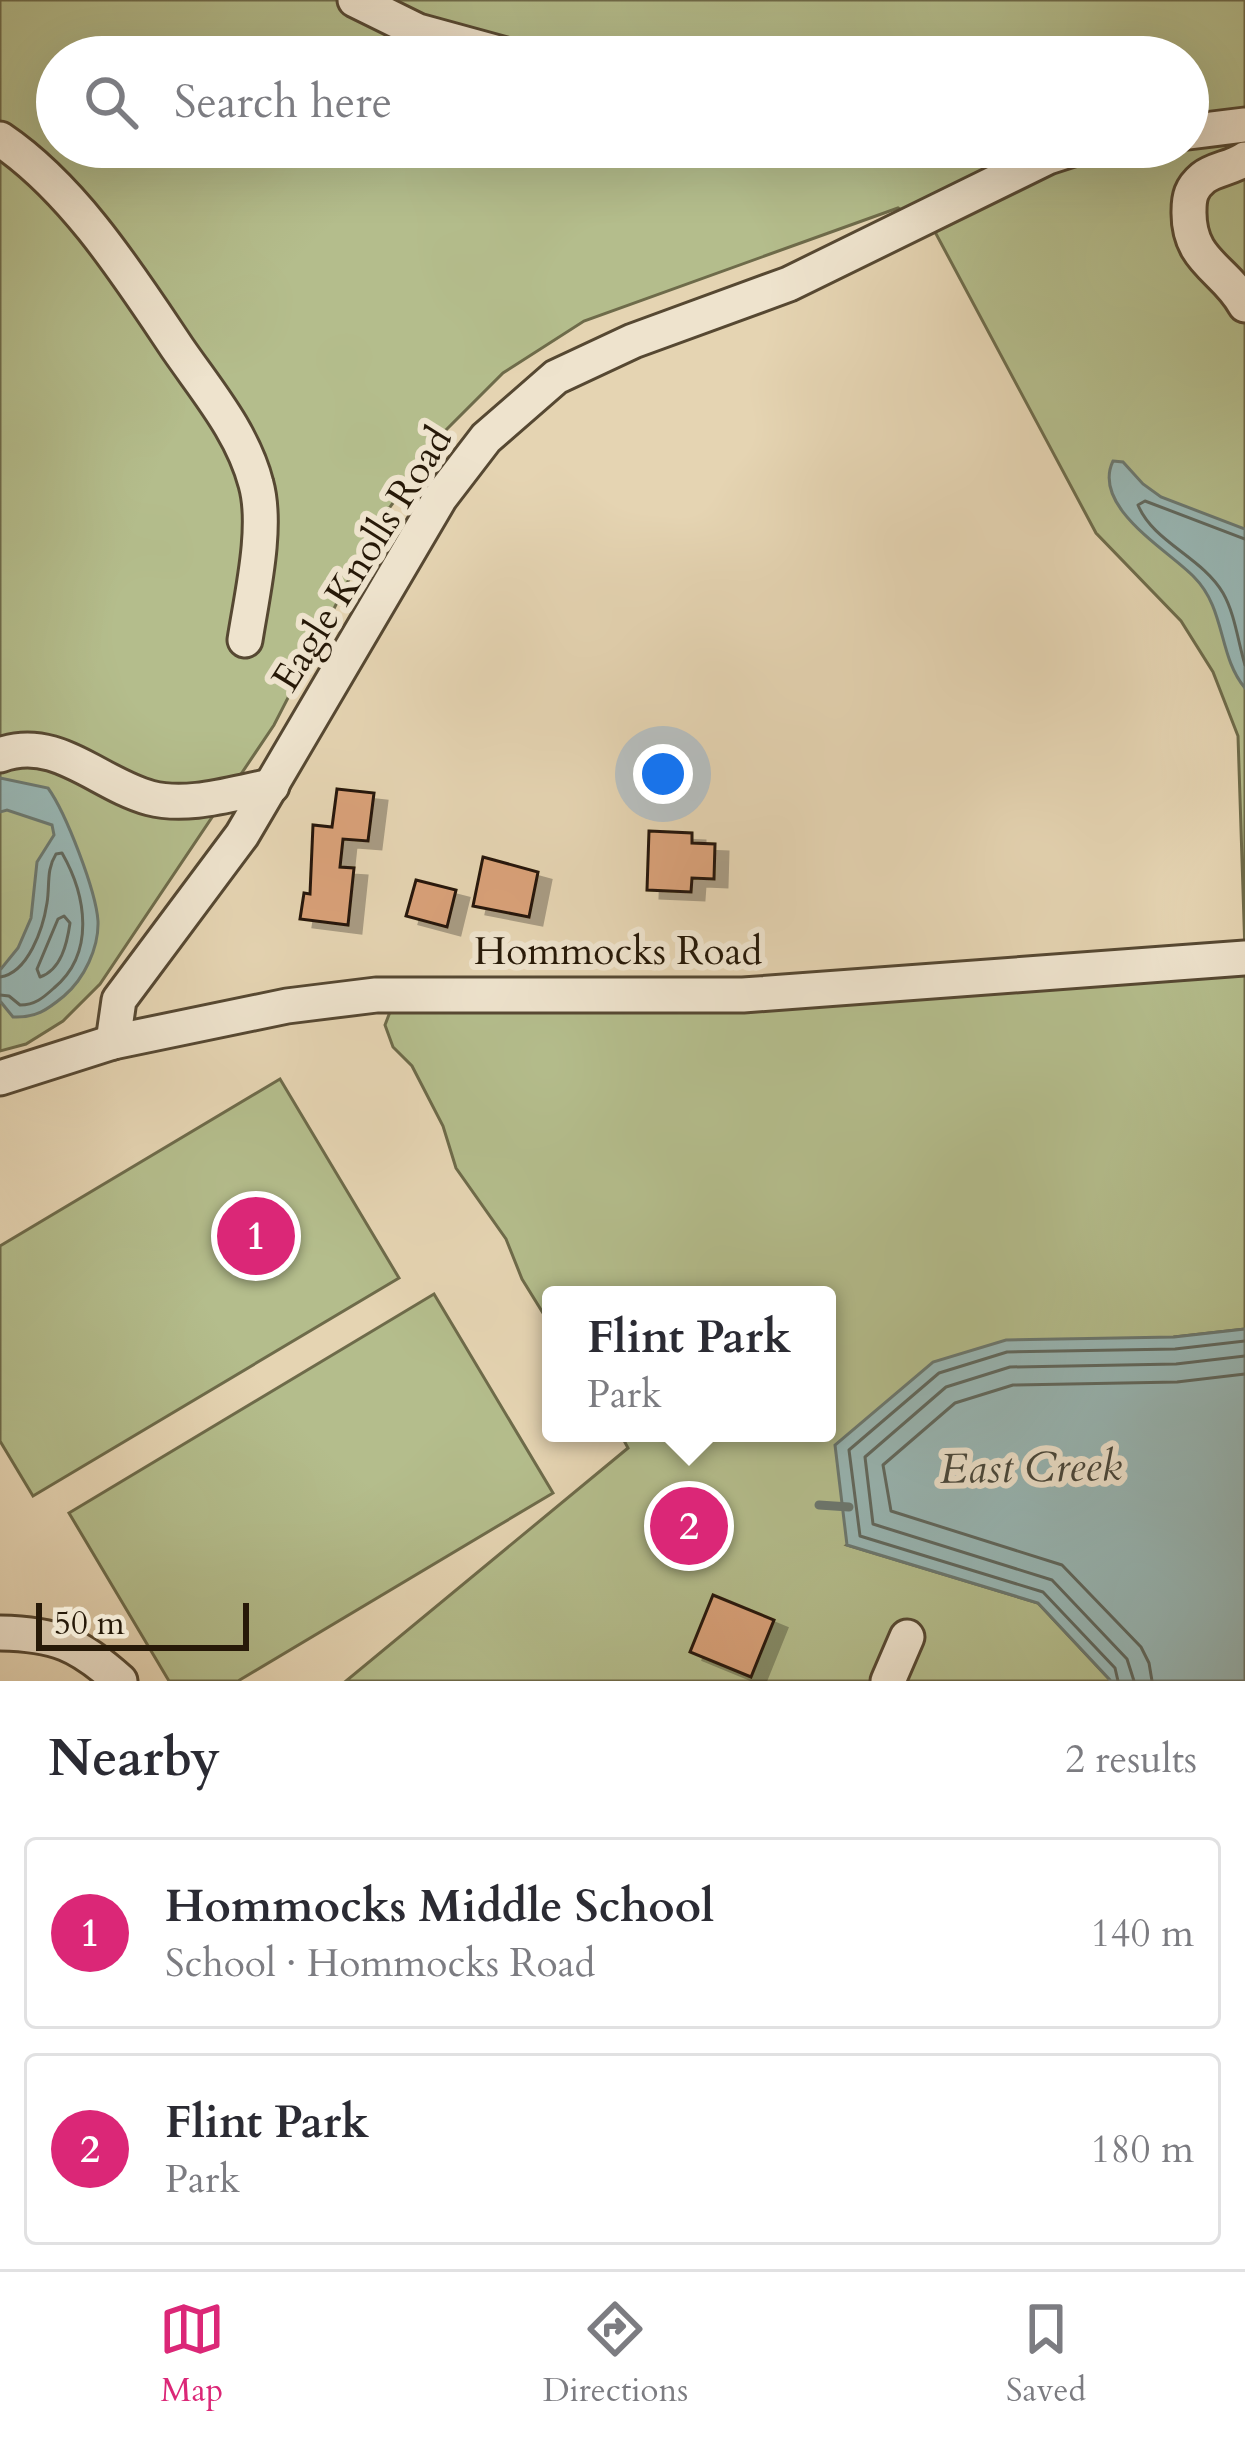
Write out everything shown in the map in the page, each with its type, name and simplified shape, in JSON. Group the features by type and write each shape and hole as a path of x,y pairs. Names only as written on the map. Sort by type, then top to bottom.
{"street":[{"path":"355,0 436,36"},
{"path":"1209,129 1245,125"},
{"path":"0,139 110,247 225,415 257,485 258,533 245,640"},
{"path":"1245,159 1232,169 1205,176 1190,194 1189,230 1204,261 1245,305"},
{"name":"Eagle Knolls Road","path":"113,1042 119,1000 242,836 440,498 486,438 556,377 633,341 789,284 1025,168"},
{"path":"0,755 42,748 147,797 179,802 272,786"},
{"name":"Hommocks Road","path":"0,1078 113,1042 287,1006 376,995 743,995 1245,958"},
{"path":"0,1633 68,1642 120,1681"},
{"path":"888,1681 908,1637"}],"green space":[{"path":"0,0 1245,0 1245,952 1238,736 1213,672 1181,621 1096,533 934,230 898,208 584,321 503,373 446,430 377,525 274,725 100,984 63,1021 26,1044 0,1051"},
{"path":"1245,967 1245,1329 1174,1337 847,1545 1038,1603 1111,1681 346,1681 628,1448 625,1442 836,1442 836,1286 542,1286 542,1311 506,1239 456,1168 443,1126 412,1066 393,1047 385,1025 390,1012"},
{"path":"280,1079 399,1278 33,1496 0,1441 0,1246"},
{"path":"434,1294 553,1493 238,1681 169,1681 69,1513"}],"water":[{"path":"1113,461 1123,462 1161,497 1245,529 1245,688 1230,662 1204,590 1122,511 1109,478"},
{"path":"0,778 48,788 79,853 98,921 93,952 78,981 46,1009 21,1017 13,1017 0,1001 0,970 18,948 31,918 37,862 54,835 52,825 7,810 0,812"},
{"path":"1245,1329 1245,1681 1111,1681 1038,1603 847,1545 835,1445 933,1362 1006,1340 1174,1337"}],"building":[{"path":"337,789 374,793 368,841 343,839 340,867 354,868 348,925 300,919 304,893 310,894 313,825 332,827"},
{"path":"649,831 692,833 692,843 715,844 714,879 692,878 691,892 647,890"},
{"path":"483,857 538,872 529,917 473,906"},
{"path":"416,880 456,890 447,927 406,916"},
{"path":"713,1595 774,1620 751,1677 690,1652"}],"waterway":[{"name":"East Creek","path":"819,1505 849,1507"}],"place":[{"name":"Hommocks Middle School","path":"256,1236"},
{"name":"Flint Park","path":"689,1526"}]}
